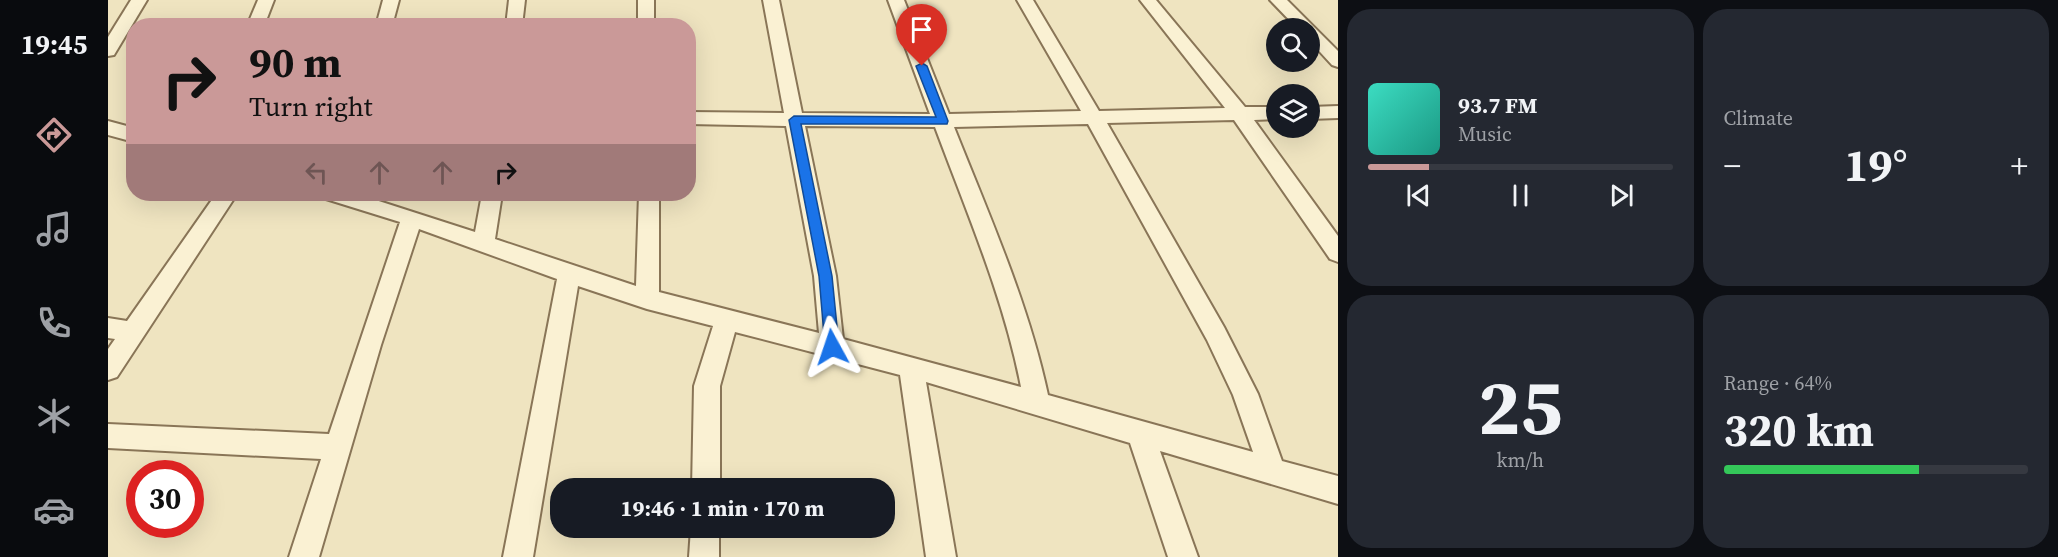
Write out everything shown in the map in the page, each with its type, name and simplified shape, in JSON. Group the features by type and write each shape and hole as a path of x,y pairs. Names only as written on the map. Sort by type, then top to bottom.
{"street":[{"path":"128,18 139,0"},
{"path":"258,18 266,0"},
{"path":"386,18 391,0"},
{"path":"515,18 518,0"},
{"path":"646,0 646,18"},
{"path":"771,0 825,276 832,347"},
{"path":"896,0 1008,293 1026,348 1037,404"},
{"path":"1025,0 1216,334 1245,394 1274,472"},
{"path":"1149,0 1239,113 1338,252"},
{"path":"1278,0 1296,18"},
{"path":"108,51 126,21"},
{"path":"1320,42 1338,61"},
{"path":"1320,112 1338,112"},
{"path":"696,118 943,121 1266,113"},
{"path":"108,128 126,133"},
{"path":"108,369 221,201"},
{"path":"357,201 412,218 568,274 647,298 911,367 1338,490"},
{"path":"484,243 491,201"},
{"path":"647,298 649,201"},
{"path":"304,557 337,447 412,218"},
{"path":"518,557 568,274"},
{"path":"706,478 706,386 727,319"},
{"path":"108,328 132,332"},
{"path":"911,367 940,557"},
{"path":"1140,433 1183,557"},
{"path":"108,436 337,447"},
{"path":"704,557 705,538"}],"route":[{"path":"832,347 825,276 794,120 943,121 922,66"}]}
